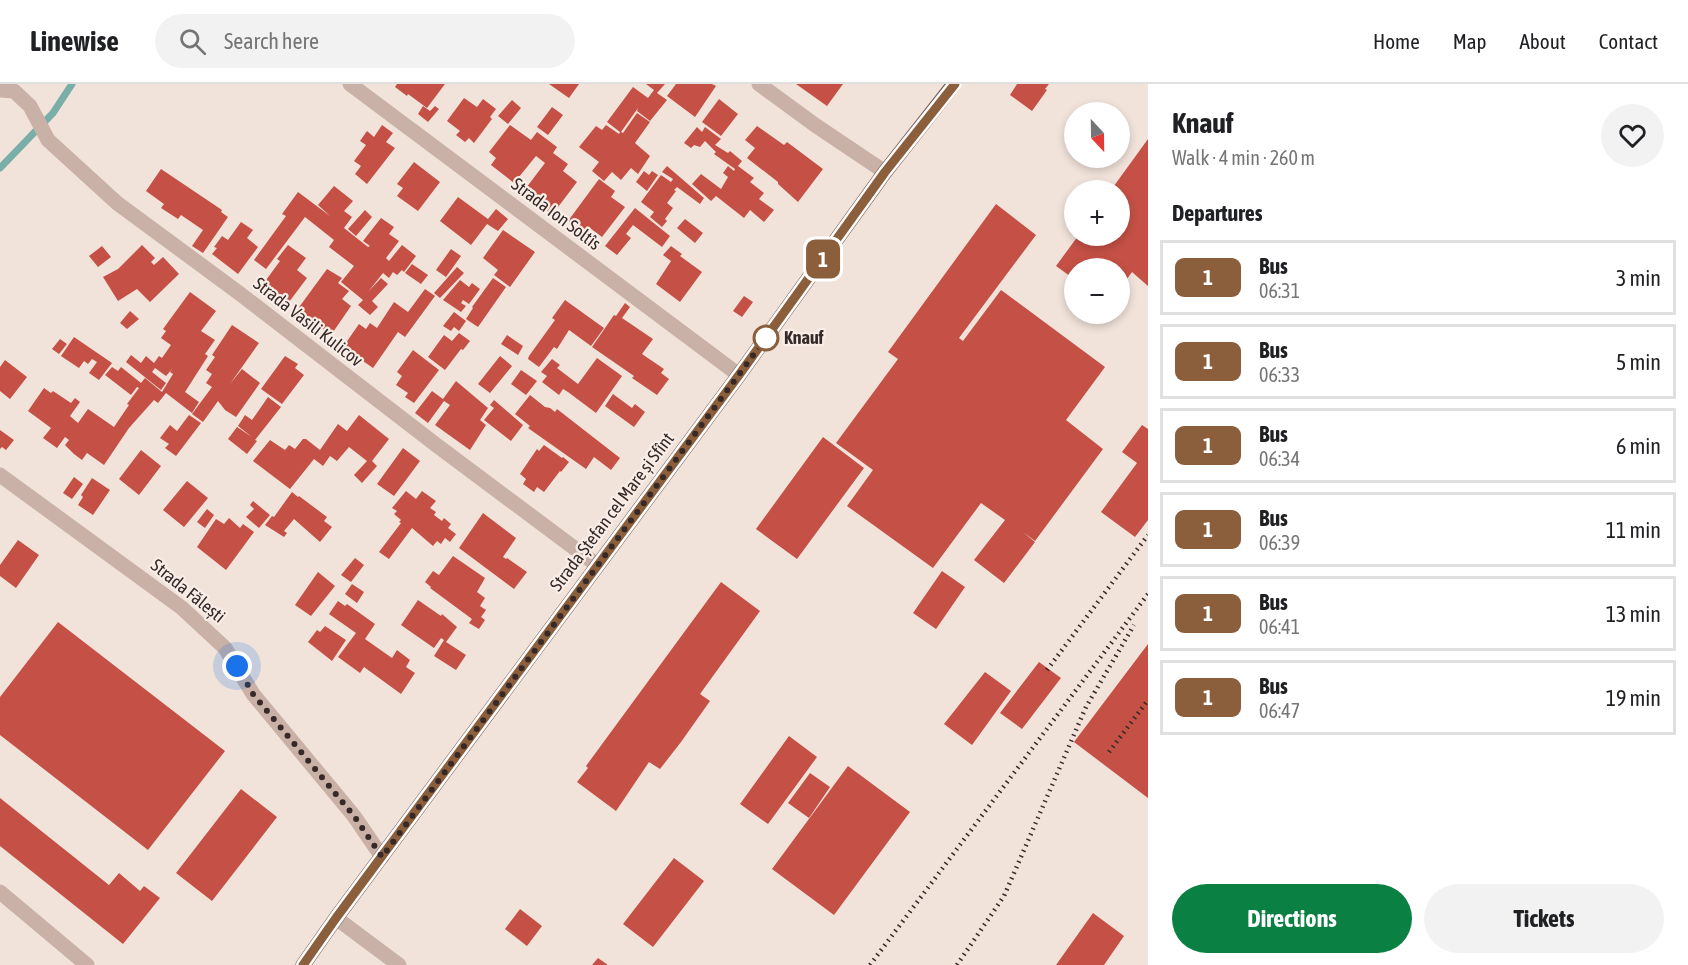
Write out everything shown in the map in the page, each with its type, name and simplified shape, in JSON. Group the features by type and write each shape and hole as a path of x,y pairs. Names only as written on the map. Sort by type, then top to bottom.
{"main road":[{"name":"Strada Ștefan cel Mare și Sfînt","path":"303,965 739,375 885,172 954,84"}],"street":[{"name":"Strada Ion Soltîs","path":"350,84 739,375"},
{"path":"759,84 885,172"},
{"name":"Strada Vasili Kulicov","path":"7,91 30,106 48,140 117,203 597,565"},
{"name":"Strada Fălești","path":"0,475 175,602 225,648 253,694 354,816 382,857"},
{"path":"0,892 87,965"},
{"path":"336,918 399,965"}],"building":[{"path":"397,84 445,84 427,108 395,87"},
{"path":"549,84 579,84 569,98"},
{"path":"646,84 665,84 657,93 667,100 650,121 637,111 638,108 621,132 623,133 637,113 650,122 635,143 650,156 638,174 631,168 621,180 612,172 604,181 592,171 599,162 579,147 596,126 602,130 606,125 619,134 620,132 607,122 633,87 648,98 654,90"},
{"path":"676,84 716,86 695,117 667,96"},
{"path":"796,84 843,84 827,106"},
{"path":"1017,84 1049,84 1032,111 1010,95"},
{"path":"464,98 477,107 483,99 496,109 490,117 492,119 474,143 469,138 465,142 456,135 460,131 447,121"},
{"path":"719,99 738,114 721,136 702,122"},
{"path":"512,100 521,108 508,124 498,116"},
{"path":"423,106 430,111 435,106 439,109 428,122 418,114"},
{"path":"552,107 563,115 548,135 537,127"},
{"path":"382,125 393,133 386,142 395,148 367,184 355,174 361,166 354,161 366,145 360,141 367,131 374,137"},
{"path":"510,125 531,140 537,132 557,147 553,153 568,164 563,171 577,182 552,215 523,192 545,163 536,156 514,183 491,165 496,158 489,152"},
{"path":"757,126 784,145 787,142 823,169 798,202 778,182 747,158 755,148 745,140"},
{"path":"697,127 702,132 705,127 721,139 715,145 728,153 730,151 742,161 738,166 754,178 750,182 764,193 759,199 774,210 764,222 750,210 744,218 716,196 711,201 692,184 701,174 721,189 728,177 723,173 728,166 734,171 735,169 714,154 716,152 705,141 700,147 694,145 691,148 684,143"},
{"path":"1148,139 1148,286 1132,272 1130,275 1130,258 1064,258 1064,272 1056,266 1071,246 1130,246 1130,180 1118,180 1127,168 1130,168 1130,164"},
{"path":"414,162 440,182 418,211 397,196 403,188 397,184"},
{"path":"667,166 704,198 700,204 677,187 667,203 673,208 662,227 650,217 654,212 641,202 661,175 671,182 673,179 662,172"},
{"path":"161,169 222,210 221,212 228,217 203,253 192,246 203,230 181,215 178,219 161,208 164,204 146,191"},
{"path":"644,171 649,175 652,171 658,175 647,191 636,182"},
{"path":"599,179 615,191 611,197 625,207 602,237 590,228 586,235 568,221"},
{"path":"334,186 353,201 344,211 352,217 344,228 368,247 370,246 363,241 381,218 394,227 389,234 399,241 386,258 389,261 402,245 416,256 404,272 402,270 397,275 393,272 389,278 383,273 368,292 381,278 388,284 372,301 378,307 370,315 358,305 363,300 341,282 354,266 329,247 334,240 305,217 266,269 254,260 286,216 282,214 298,192 330,216 318,205"},
{"path":"458,197 488,219 496,209 508,219 498,231 487,224 471,245 440,221"},
{"path":"996,204 1036,235 959,338 963,341 1001,290 1105,367 1066,420 1103,449 1035,541 1023,532 1035,542 1004,583 974,560 1005,520 981,503 933,568 847,506 873,470 836,443 898,359 888,352"},
{"path":"635,208 670,236 662,247 633,225 626,234 631,238 617,255 605,246"},
{"path":"365,210 372,217 356,236 348,229"},
{"path":"685,219 703,233 695,243 677,228"},
{"path":"241,222 253,230 247,238 258,247 238,274 212,254 222,236 228,240"},
{"path":"503,230 535,252 510,287 494,275 498,270 483,258"},
{"path":"142,245 155,258 151,262 154,265 163,257 179,274 150,302 137,289 118,301 103,277 118,269"},
{"path":"288,245 306,258 297,270 307,278 286,306 261,287 280,261 277,259"},
{"path":"102,246 111,257 98,267 89,256"},
{"path":"671,246 682,254 680,256 702,272 680,302 656,284 671,261 663,255"},
{"path":"451,249 461,256 446,277 436,270"},
{"path":"412,264 428,275 421,284 405,273"},
{"path":"457,267 464,273 440,298 434,293"},
{"path":"327,269 342,278 338,283 349,291 342,299 351,306 331,335 319,326 314,332 298,320 302,314 297,310"},
{"path":"493,278 506,287 478,327 466,319"},
{"path":"460,280 469,287 472,283 480,289 469,304 463,300 461,303 466,306 461,312 443,300"},
{"path":"425,289 435,296 405,337 398,332 373,368 343,347 359,324 366,329 370,323 377,328 394,302 408,312"},
{"path":"190,292 216,311 201,331 215,340 205,354 208,356 185,392 199,402 192,413 166,393 158,403 154,400 129,428 104,465 87,453 82,460 65,445 69,440 65,437 57,448 43,438 51,428 28,411 44,388 71,403 75,398 80,402 70,416 78,423 88,409 114,427 139,388 137,387 131,395 105,375 112,367 118,371 121,367 141,383 145,378 162,392 173,374 170,372 173,368 166,376 155,368 152,372 166,383 161,390 126,362 131,355 141,363 146,356 154,363 159,356 162,358 171,345 161,338 166,331 163,329"},
{"path":"744,296 753,302 742,317 733,311"},
{"path":"565,300 604,328 591,346 569,330 557,349 554,347 539,367 528,359 529,356 555,320 552,318"},
{"path":"625,303 630,307 622,318 653,339 642,354 664,369 661,373 669,379 657,395 592,347"},
{"path":"130,311 139,319 127,329 120,323"},
{"path":"454,312 466,321 459,331 454,327 451,331 443,326"},
{"path":"232,325 259,343 230,384 242,369 260,383 236,417 225,410 218,401 203,422 192,414 212,387 206,383 212,374 206,370 215,357 212,355"},
{"path":"459,333 470,341 445,370 428,357 444,335 452,341"},
{"path":"507,335 523,346 518,355 501,344"},
{"path":"74,337 112,363 99,380 89,373 97,362 92,359 88,364 84,361 79,368 61,356"},
{"path":"60,339 67,344 59,354 52,349"},
{"path":"413,350 439,370 414,403 405,397 408,393 396,385 402,376 397,372"},
{"path":"285,356 298,364 295,368 304,375 282,404 261,389"},
{"path":"500,356 512,366 490,393 478,384"},
{"path":"597,358 622,376 596,413 563,389 559,395 542,382 547,376 541,372 552,359 560,365 557,368 578,384"},
{"path":"5,360 27,377 10,399 0,391 0,367"},
{"path":"521,370 537,381 526,395 511,384"},
{"path":"456,381 488,408 480,420 486,425 470,450 435,425 450,405 444,401 428,423 415,413 432,391 443,399"},
{"path":"613,394 632,408 635,404 645,412 634,427 605,406"},
{"path":"530,395 545,407 555,412 557,409 620,458 611,470 594,457 586,469 528,428 530,426 515,414"},
{"path":"268,397 281,407 247,454 228,439 237,427 252,437 238,426 245,415 252,420"},
{"path":"494,400 523,425 511,441 484,420 494,408 490,405"},
{"path":"189,415 201,423 176,456 165,448 169,444 160,438 170,425 177,431"},
{"path":"359,415 389,439 372,461 377,466 362,483 354,475 367,461 349,447 337,461 330,456 323,466 314,459 290,489 253,461 270,440 285,450 289,445 295,449 303,439 306,439 320,450 338,424 347,431"},
{"path":"1142,425 1148,429 1148,520 1135,537 1101,512 1137,463 1122,452"},
{"path":"0,430 14,440 6,450 2,447 0,449"},
{"path":"823,437 864,468 797,559 756,529"},
{"path":"544,445 569,462 544,492 537,487 534,492 523,484 526,479 520,474 537,449 539,451"},
{"path":"403,448 420,461 394,496 377,484"},
{"path":"141,450 161,466 139,495 119,479"},
{"path":"74,477 83,484 72,499 63,493"},
{"path":"92,478 110,490 93,515 78,505 83,497 81,495"},
{"path":"187,481 208,498 184,527 163,510"},
{"path":"406,491 416,499 422,491 436,501 430,508 436,512 434,515 442,521 444,518 451,524 448,528 456,534 450,542 445,538 441,544 437,541 433,546 412,528 389,559 379,552 401,523 399,522 401,520 394,514 397,511 392,508"},
{"path":"292,492 327,517 324,521 332,527 320,542 294,519 284,531 287,533 284,537 265,525 272,516 274,517"},
{"path":"253,501 270,515 259,528 246,517 254,509 250,505"},
{"path":"207,509 214,515 205,528 197,522"},
{"path":"483,513 516,538 503,557 527,572 514,589 459,548"},
{"path":"229,518 240,528 243,524 254,532 226,570 197,547 216,519 224,524"},
{"path":"18,540 39,555 16,588 0,576 0,565"},
{"path":"453,556 485,578 477,592 485,598 480,606 486,610 481,617 485,620 479,629 469,623 472,619 425,582 433,571 439,575"},
{"path":"355,558 364,565 351,582 341,575"},
{"path":"942,571 965,587 936,629 913,613"},
{"path":"318,572 335,586 311,616 295,605"},
{"path":"721,582 760,611 700,694 710,701 681,742 660,769 649,762 616,811 577,782 588,768 586,766"},
{"path":"352,584 364,592 357,603 345,594"},
{"path":"418,600 441,616 442,614 457,627 446,642 466,655 456,670 434,656 444,640 441,638 434,648 401,625"},
{"path":"338,601 345,606 347,604 375,624 365,639 392,658 397,650 410,660 406,667 415,673 401,694 364,667 360,673 338,657 356,633 329,614"},
{"path":"58,622 225,751 148,850 0,735 0,697"},
{"path":"325,626 346,640 332,661 308,642 317,630 320,632"},
{"path":"1148,644 1148,798 1074,742"},
{"path":"1039,662 1061,678 1022,729 1000,713"},
{"path":"985,672 1011,691 972,745 944,724"},
{"path":"789,736 817,757 768,824 740,804"},
{"path":"848,766 910,812 834,915 772,869"},
{"path":"810,773 830,787 809,818 788,803"},
{"path":"241,789 277,817 212,901 176,873"},
{"path":"0,798 109,885 119,873 140,891 144,886 160,898 123,944 0,846"},
{"path":"674,858 704,881 653,947 623,924"},
{"path":"520,909 542,926 527,946 505,929"},
{"path":"1093,913 1124,936 1104,965 1056,965"},
{"path":"598,958 608,965 592,965"}],"waterway":[{"path":"0,168 53,113 72,84"}],"railway":[{"path":"1047,670 1148,535"},
{"path":"870,965 1148,594"},
{"path":"957,965 1004,896 1086,707 1134,625"},
{"path":"1109,752 1148,700"}],"bus line":[{"name":"1","path":"303,965 739,375 885,172 955,84"}],"place":[{"name":"Knauf","path":"766,338"}],"route":[{"path":"237,666 253,694 354,816 382,857 766,338"}]}
